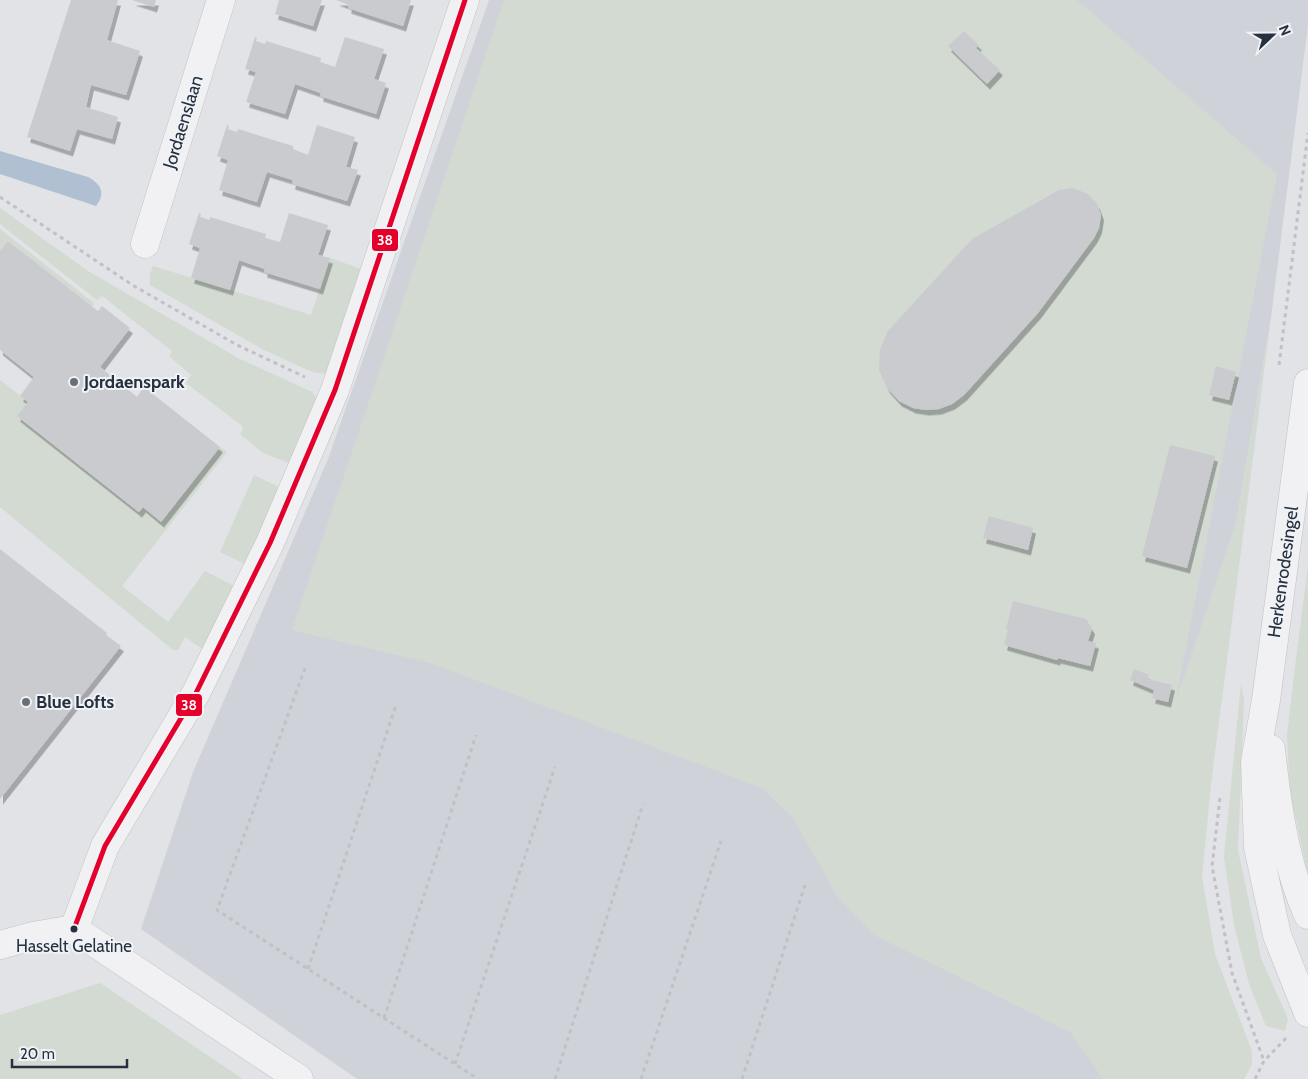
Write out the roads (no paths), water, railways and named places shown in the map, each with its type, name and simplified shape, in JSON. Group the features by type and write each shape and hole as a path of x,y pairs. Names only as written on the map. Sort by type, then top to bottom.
{"street":[{"name":"Jordaenslaan","path":"145,244 221,0"},
{"path":"74,929 105,846 196,693 270,543 335,390 465,0"},
{"name":"Herkenrodesingel","path":"1308,383 1266,700 1255,762 1258,847 1277,935 1308,1013"},
{"name":"Herkenrodesingel","path":"1266,700 1276,797 1289,860 1308,915"},
{"path":"0,945 32,936 74,929 299,1079"}],"water":[{"path":"0,151 88,177 101,189 101,197 96,206 0,174"}],"place":[{"name":"Jordaenspark","path":"74,382"},
{"name":"Blue Lofts","path":"26,702"},
{"name":"Hasselt Gelatine","path":"74,929"}]}
